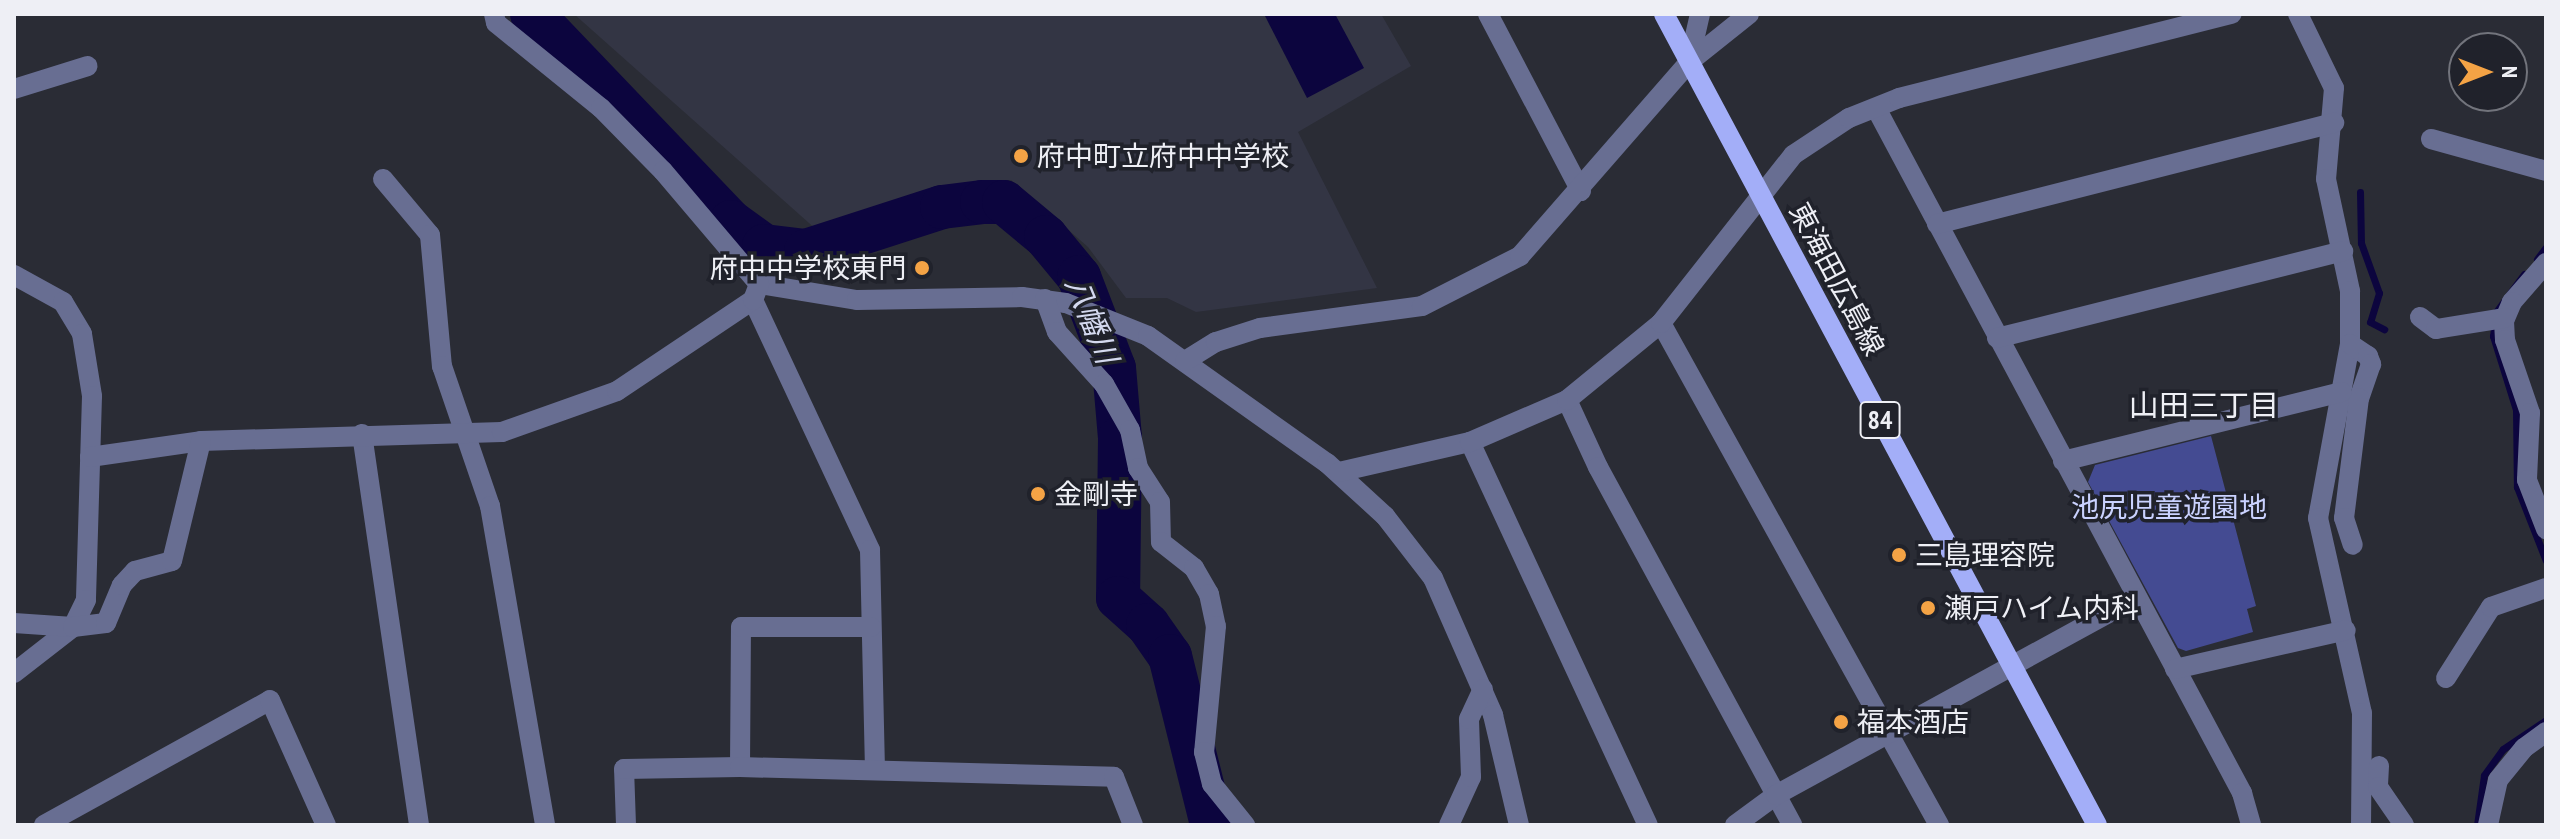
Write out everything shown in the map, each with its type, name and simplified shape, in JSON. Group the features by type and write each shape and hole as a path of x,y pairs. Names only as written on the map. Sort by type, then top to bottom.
{"main road":[{"name":"東海田広島線","path":"1664,14 2097,825"}],"street":[{"path":"494,14 496,23 601,108 663,171 756,292 870,550 875,769"},
{"path":"1488,14 1581,191"},
{"path":"1689,62 1700,14"},
{"path":"1185,361 1216,342 1260,328 1422,306 1520,256 1581,191 1689,62 1749,14"},
{"path":"1339,472 1470,442 1567,400 1661,323 1793,155 1849,118 1876,108 2232,14"},
{"path":"2298,14 2334,88 2334,123 2326,179 2350,291 2350,344 2318,518 2346,630 2362,713 2361,825"},
{"path":"14,89 88,66"},
{"path":"1876,108 2242,793 2251,825"},
{"path":"1937,224 2334,123"},
{"path":"2431,139 2546,171"},
{"path":"383,179 430,235 442,366 490,506 545,825"},
{"path":"1997,338 2343,251"},
{"path":"2546,263 2512,302 2504,318 2505,340 2530,413 2527,480 2546,529"},
{"path":"14,275 63,302 82,334 92,396 86,600 73,627 14,673"},
{"path":"90,457 201,441 465,429 502,432 617,391 756,292 857,300 1045,299 1108,317 1185,361 1339,472 1385,516 1433,578 1483,689 1504,751 1519,825"},
{"path":"1045,299 1057,332 1104,384 1130,430 1138,468 1160,502 1161,542 1194,568 1209,594 1216,626 1204,752 1212,784 1245,825"},
{"path":"2420,317 2436,329 2504,318"},
{"path":"1661,323 1939,825"},
{"path":"2350,344 2368,356 2371,364 2359,398 2344,518 2353,545"},
{"path":"2063,461 2342,392"},
{"path":"1567,400 1598,467 1792,825"},
{"path":"362,434 419,825"},
{"path":"14,623 73,627 106,623 122,585 135,571 172,561 201,441"},
{"path":"1470,442 1648,825"},
{"path":"2446,678 2491,607 2545,588"},
{"path":"1735,825 1776,795 2136,598"},
{"path":"740,767 741,627 871,627"},
{"path":"2175,669 2346,630"},
{"path":"1449,825 1471,777 1469,719 1483,689"},
{"path":"44,825 270,700 319,822"},
{"path":"2488,825 2498,780 2524,748 2546,732"},
{"path":"2379,766 2378,787 2404,825"},
{"path":"626,825 624,769 740,767 1114,777 1133,825"}],"shaded area":[{"name":"府中町立府中中学校","path":"574,14 1381,14 1411,66 1298,132 1377,288 1196,312 1167,298 1126,298 1088,247 1011,180 915,197 818,231"},
{"path":"1264,14 1335,14 1364,68 1307,98"}],"green space":[{"name":"池尻児童遊園地","path":"2211,436 2256,606 2247,609 2253,632 2186,651 2178,648 2088,482 2095,465"}],"waterway":[{"name":"八幡川","path":"532,14 731,222 764,246 806,251 942,207 982,202 1004,202 1046,237 1079,277 1114,368 1120,438 1118,598 1148,625 1170,656 1212,825"},
{"path":"2360,192 2361,243 2379,293 2370,322 2384,329"},
{"path":"2537,259 2546,247"},
{"path":"2524,274 2496,312 2493,336 2516,410 2517,487 2546,561"},
{"path":"2477,825 2484,775 2503,749 2546,720"}],"place":[{"name":"府中町立府中中学校","path":"1021,156"},
{"name":"府中中学校東門","path":"922,268"},
{"name":"金剛寺","path":"1038,494"},
{"name":"三島理容院","path":"1899,555"},
{"name":"瀬戸ハイム内科","path":"1928,608"},
{"name":"福本酒店","path":"1841,722"}],"district":[{"name":"山田三丁目","path":"2204,405"}]}
